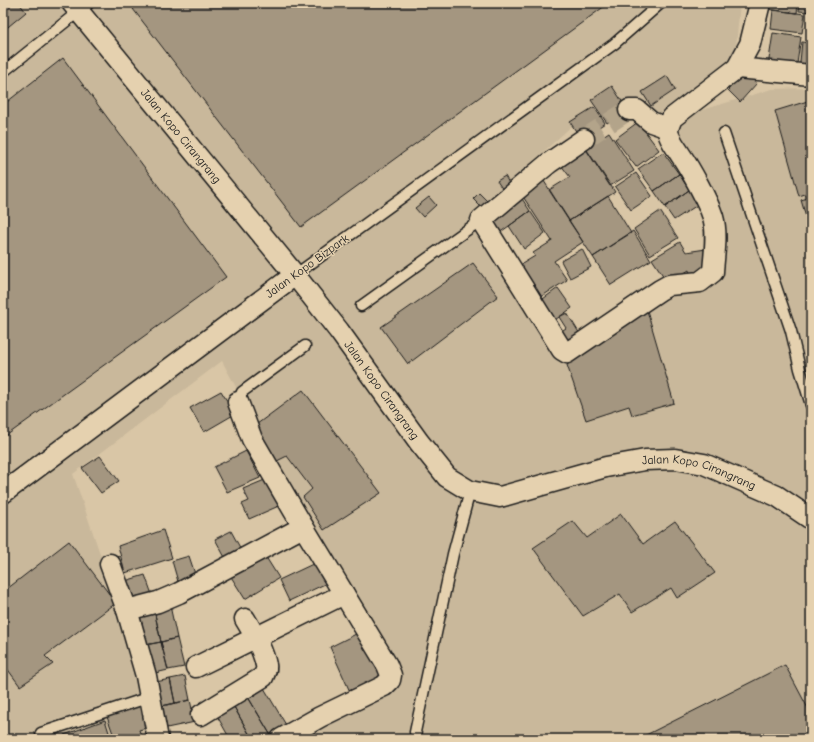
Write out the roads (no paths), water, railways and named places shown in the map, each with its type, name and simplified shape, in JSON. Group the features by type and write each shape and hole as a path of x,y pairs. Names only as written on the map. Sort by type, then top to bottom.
{"street":[{"path":"584,139 549,163 481,220 562,350 567,353 660,290 670,285 700,282 713,272 715,231 710,208 691,172 680,153 672,143 668,134 670,123 737,68 750,44 760,3"},
{"name":"Jalan Kopo Cirangrang","path":"80,6 295,275 339,332 419,442 447,477 470,491 500,497 606,466 645,460 675,459 704,464 777,496 811,519"},
{"path":"737,68 811,75"},
{"path":"629,110 637,110 651,122 670,123"},
{"name":"Jalan Kopo Bizpark","path":"3,493 295,275"},
{"path":"238,402 252,439 391,674 390,680 384,686 320,717 281,739"},
{"path":"128,610 158,602 179,593 303,527"},
{"path":"110,564 128,610 146,676 158,739"},
{"path":"196,667 344,594"},
{"path":"201,714 263,677 266,672 266,665 256,638 245,619"}],"lane":[{"name":"Jalan Kopo Bizpark","path":"295,275 614,44 661,3"},
{"path":"3,72 80,6"},
{"path":"724,133 791,331 800,369 811,405"},
{"path":"361,306 481,220"},
{"path":"238,402 242,392 305,346"},
{"path":"418,739 415,732 453,554 470,491"},
{"path":"41,733 150,697"}],"tunnel":[{"path":"584,139 629,110"}]}
